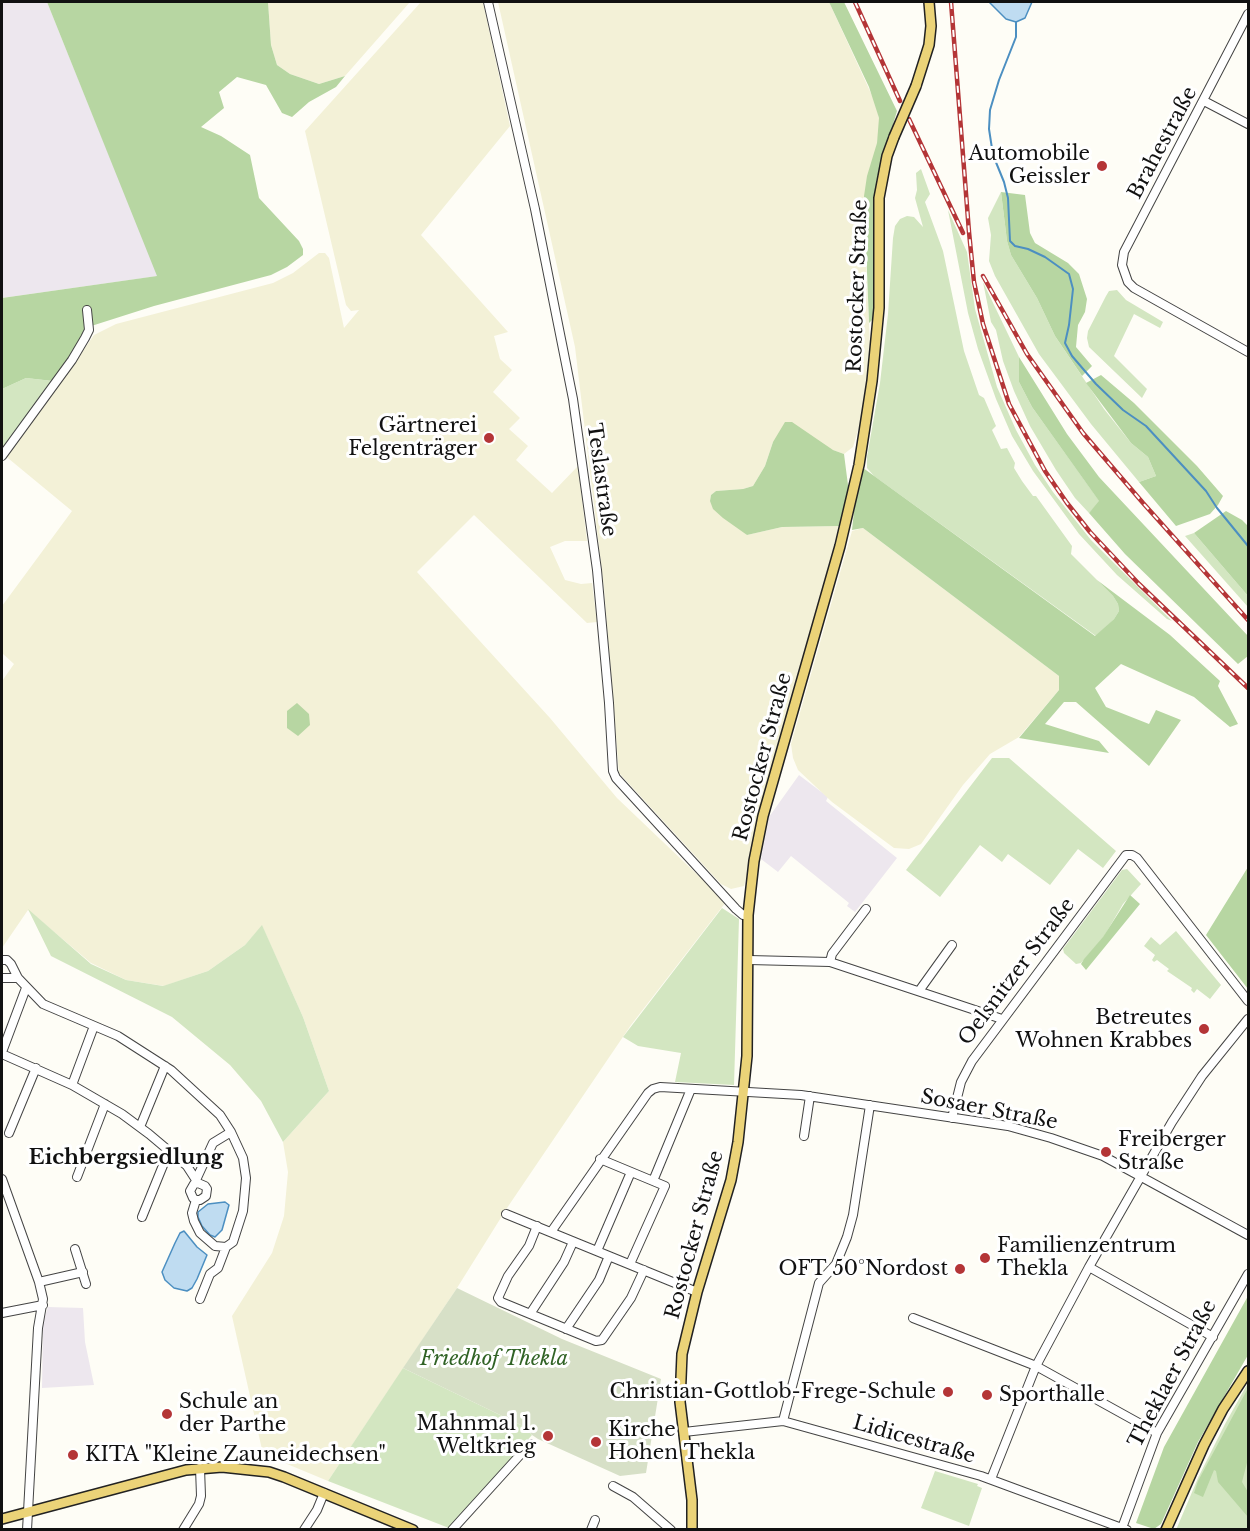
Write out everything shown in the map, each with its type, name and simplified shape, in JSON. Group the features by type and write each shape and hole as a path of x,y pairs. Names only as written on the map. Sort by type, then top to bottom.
{"main road":[{"name":"Rostocker Straße","path":"692,1530 692,1500 680,1402 682,1354 697,1292 731,1180 745,1091 748,915 754,861 763,816 840,546 859,465 872,381 879,308 879,198 887,156 930,45 929,2"},
{"path":"1166,1530 1204,1445 1223,1409 1248,1371"},
{"path":"2,1519 200,1468 222,1467 269,1472 413,1530"}],"street":[{"name":"Teslastraße","path":"488,2 535,209 573,399 597,570 613,771 616,778 736,909 743,915 748,915"},
{"name":"Brahestraße","path":"1248,14 1124,252 1122,265 1123,273 1134,288 1248,352"},
{"path":"1204,101 1248,124"},
{"path":"2,456 85,339 89,330 87,310"},
{"name":"Oelsnitzer Straße","path":"952,1118 965,1073 1002,1019 1126,855 1137,858 1248,1001"},
{"path":"830,962 832,954 866,909"},
{"path":"919,991 952,945"},
{"path":"2,960 7,960 11,964 18,978 42,1004 118,1036 165,1066 220,1114 231,1132 243,1158 246,1194 233,1242 226,1247 218,1268 210,1274 200,1299"},
{"path":"749,960 830,962 1002,1019"},
{"path":"2,978 18,978"},
{"path":"26,988 2,1053 72,1085 140,1127 187,1166 197,1181 205,1186 208,1193 204,1199 196,1200"},
{"path":"991,1479 1036,1366 1089,1267 1166,1132 1200,1078 1248,1019"},
{"path":"72,1085 94,1026"},
{"path":"140,1127 165,1066"},
{"path":"9,1133 36,1068"},
{"name":"Sosaer Straße","path":"600,1159 653,1089 745,1091 810,1096 1008,1126 1051,1138 1103,1156 1142,1175 1248,1235"},
{"path":"653,1181 691,1089"},
{"path":"804,1136 810,1096"},
{"path":"77,1177 105,1104"},
{"path":"783,1421 819,1283 836,1264 847,1237 853,1215 870,1105"},
{"path":"196,1200 190,1191 197,1181 213,1143 231,1132"},
{"path":"141,1217 170,1151"},
{"path":"551,1232 600,1159 665,1186 630,1264"},
{"path":"597,1251 631,1172"},
{"path":"2,1179 39,1282 43,1305 38,1322 27,1530"},
{"path":"196,1200 192,1213 200,1233 215,1246 226,1247"},
{"path":"506,1214 697,1292"},
{"path":"537,1226 527,1250 508,1276 498,1296 501,1302 566,1329 596,1341 602,1340 631,1298 644,1270"},
{"path":"530,1314 564,1262 573,1242"},
{"path":"75,1249 86,1284"},
{"path":"566,1329 599,1280 609,1256"},
{"path":"1089,1267 1213,1337"},
{"path":"39,1282 83,1272"},
{"name":"Theklaer Straße","path":"1125,1529 1158,1433 1248,1274"},
{"path":"2,1313 43,1305"},
{"path":"913,1318 1036,1366 1158,1433"},
{"name":"Lidicestraße","path":"684,1432 783,1421 991,1479 1125,1529"},
{"path":"452,1530 530,1444"},
{"path":"183,1530 199,1504 200,1468"},
{"path":"613,1486 633,1497 671,1530"},
{"path":"304,1530 317,1510 324,1493"},
{"path":"591,1530 595,1520"}],"shaded area":[{"path":"2,2 47,2 158,276 2,298"},
{"path":"268,2 410,2 345,76 319,84 290,74 277,65 271,45"},
{"path":"421,2 483,2 510,126 421,235 508,332 494,336 500,359 512,370 493,392 520,418 509,429 528,446 516,460 552,493 578,466 587,541 565,541 550,547 565,580 581,584 592,583 597,622 587,623 474,515 417,572 550,718 617,798 726,902 631,1025 507,1208 457,1288 328,1481 263,1454 232,1316 272,1253 284,1216 288,1172 283,1142 329,1091 303,1017 262,926 245,945 208,971 164,986 126,980 91,963 28,910 2,948 2,681 14,664 2,653 2,606 72,511 3,454 20,430 63,380 94,335 116,324 273,283 293,273 319,253 325,253 329,258 344,328 359,310 351,311 346,305 305,131"},
{"path":"498,2 829,2 875,102 879,118 879,132 864,220 870,345 860,424 853,447 844,454 833,450 773,442 765,466 753,486 716,491 711,495 710,501 747,535 782,527 839,526 744,886 731,889 721,884 619,773 604,589 575,347"},
{"path":"863,528 1059,676 1059,690 1019,737 990,754 963,785 921,844 909,849 894,848 832,802 798,770 793,758 791,744 852,531"},
{"path":"799,775 828,797 826,801 897,858 855,912 847,906 849,903 791,856 778,872 761,859 769,817"},
{"path":"48,1307 83,1308 85,1342 94,1385 42,1388 43,1322"}],"green space":[{"path":"47,2 268,2 271,45 277,65 290,74 319,84 345,76 336,87 309,102 292,117 282,113 266,85 237,77 219,92 224,108 201,127 221,136 250,155 259,198 299,241 303,255 271,275 154,306 85,328 70,358 53,381 26,378 2,389 2,298 157,276"},
{"path":"829,2 844,2 897,111 877,178 873,215 874,318 869,323 864,196 867,176 877,143 879,118 869,87"},
{"path":"921,169 930,194 925,202 943,251 964,351 979,395 984,398 996,426 992,430 1001,449 1007,448 1015,463 1014,468 1022,481 1033,496 1036,496 1072,546 1071,554 1113,596 1118,604 1119,611 1114,619 1096,636 874,476 867,468 888,314 895,226 900,219 907,216 914,217 923,227 915,198 916,173"},
{"path":"1001,192 1011,255 1037,298 1055,336 1104,409 1131,443 1148,457 1156,476 1139,482 1091,424 1039,354 995,276 989,261 991,235 988,218"},
{"path":"1001,192 1025,195 1030,233 1035,243 1068,263 1079,274 1087,299 1085,312 1078,325 1076,347 1092,366 1082,376 1055,336 1037,298 1011,255"},
{"path":"948,210 967,252 975,309 997,387 1035,465 1091,540 1172,621 1117,575 1079,534 1033,471 1012,436 978,349 968,313"},
{"path":"983,282 1019,357 1019,382 1032,407 1100,502 1089,513 1075,498 1056,470 1030,426 1003,361 996,330 991,322"},
{"path":"1117,290 1126,300 1163,322 1160,328 1134,314 1114,356 1147,389 1142,398 1089,347 1088,331 1109,291"},
{"path":"1019,357 1067,434 1099,477 1248,636 1248,656 1238,664 1125,554 1089,513 1099,501 1032,407 1019,382"},
{"path":"1101,375 1134,403 1197,466 1223,496 1210,514 1176,526 1139,482 1156,476 1148,457 1131,443 1086,383"},
{"path":"26,378 53,381 2,451 2,389"},
{"path":"785,422 792,422 833,450 844,454 849,493 839,526 782,527 747,535 713,509 710,501 711,495 716,491 753,486"},
{"path":"859,465 1095,636 1114,619 1119,611 1113,596 1097,580 1170,635 1220,681 1218,686 1238,724 1230,727 1194,697 1121,664 1095,688 1106,707 1149,724 1156,710 1181,720 1149,766 1076,702 1064,702 1045,724 1099,741 1109,753 1019,738 1059,690 1059,676 863,528 852,530"},
{"path":"1226,511 1248,526 1248,596 1194,533"},
{"path":"1194,533 1248,596 1248,607 1185,536"},
{"path":"297,703 309,714 310,725 298,736 287,728 287,711"},
{"path":"992,758 1009,758 1116,851 1103,868 1078,849 1050,885 1008,854 1002,862 980,845 940,897 906,870"},
{"path":"1248,867 1248,989 1206,935"},
{"path":"1127,869 1141,884 1123,904 1103,938 1081,963 1076,964 1064,953 1063,949 1122,870"},
{"path":"1130,895 1140,904 1086,970 1081,964 1103,937"},
{"path":"722,908 739,919 734,1085 675,1082 681,1053 638,1046 623,1037"},
{"path":"28,909 91,964 126,980 163,986 208,971 245,945 262,925 303,1017 329,1091 283,1142 261,1101 230,1065 172,1017 51,956"},
{"path":"1176,931 1221,985 1210,999 1197,989 1194,993 1192,988 1167,971 1169,969 1157,960 1154,962 1152,960 1155,955 1144,946 1151,937 1160,945"},
{"name":"Friedhof Thekla","path":"457,1288 562,1339 661,1379 646,1473 620,1476 538,1439 525,1427 403,1368"},
{"path":"1248,1296 1248,1355 1198,1442 1161,1524 1154,1529 1136,1523 1164,1447"},
{"path":"403,1368 525,1427 532,1435 449,1528 328,1481"},
{"path":"1248,1383 1248,1529 1176,1530 1198,1478"},
{"path":"1248,1388 1248,1459 1242,1482 1248,1492 1248,1517 1218,1482 1214,1470 1203,1497 1194,1493 1198,1481"},
{"path":"935,1471 978,1484 977,1486 982,1488 969,1526 921,1508"}],"water":[{"path":"989,2 1032,2 1025,18 1016,22 1006,19"},
{"path":"225,1202 229,1205 222,1230 215,1237 202,1226 198,1212 208,1204"},
{"path":"184,1231 207,1255 192,1288 187,1291 174,1288 165,1280 162,1272 180,1233"}],"waterway":[{"path":"1016,22 1016,37 990,110 989,129 993,155 1008,198 1010,241 1015,246 1045,257 1069,274 1073,289 1065,343 1072,356 1123,410 1146,426 1206,491 1248,546"}],"railway":[{"path":"855,2 900,101"},
{"path":"951,2 974,282 983,324 1009,404 1045,471 1090,532 1139,584 1248,688"},
{"path":"909,119 963,233"},
{"path":"983,276 1027,354 1083,433 1248,620"}],"place":[{"name":"Automobile Geissler","path":"1102,166"},
{"name":"Gärtnerei Felgenträger","path":"489,438"},
{"name":"Betreutes Wohnen Krabbes","path":"1204,1029"},
{"name":"Freiberger Straße","path":"1106,1152"},
{"name":"Familienzentrum Thekla","path":"985,1258"},
{"name":"OFT 50°Nordost","path":"960,1269"},
{"name":"Christian-Gottlob-Frege-Schule","path":"948,1392"},
{"name":"Sporthalle","path":"987,1395"},
{"name":"Schule an der Parthe","path":"167,1414"},
{"name":"Mahnmal 1. Weltkrieg","path":"548,1436"},
{"name":"Kirche Hohen Thekla","path":"596,1442"},
{"name":"KITA \"Kleine Zauneidechsen\"","path":"73,1455"}],"district":[{"name":"Eichbergsiedlung","path":"126,1158"}]}
